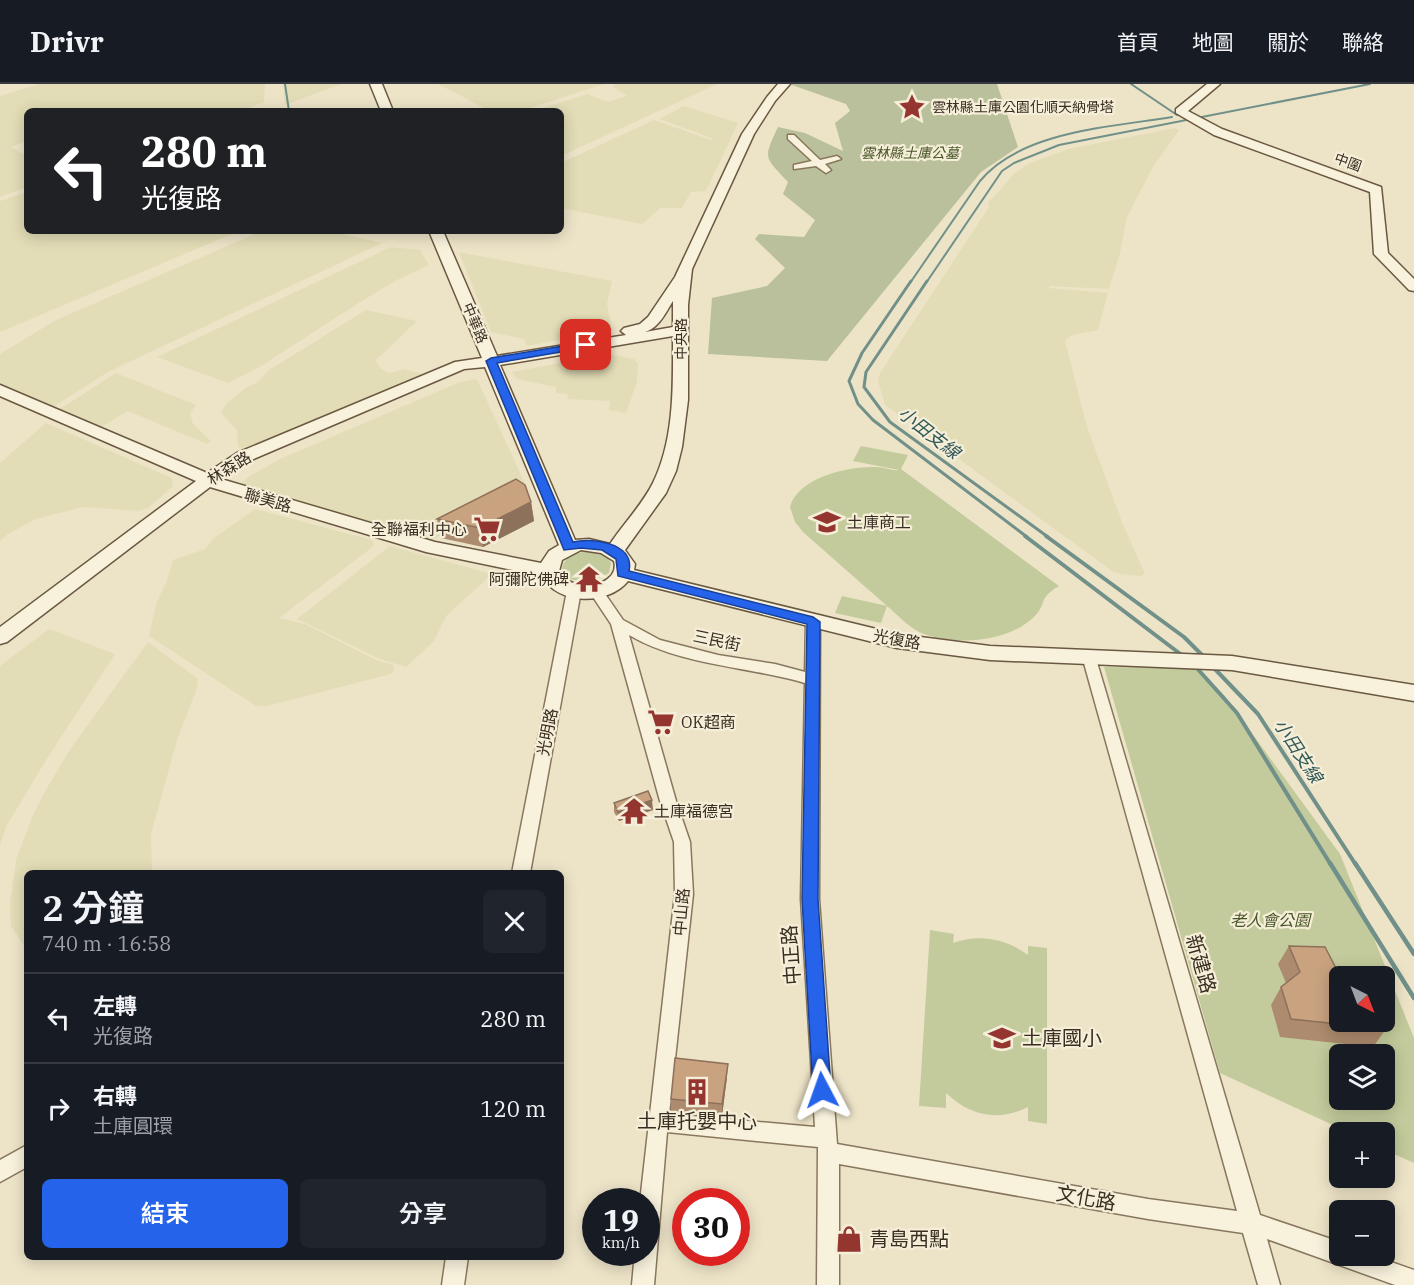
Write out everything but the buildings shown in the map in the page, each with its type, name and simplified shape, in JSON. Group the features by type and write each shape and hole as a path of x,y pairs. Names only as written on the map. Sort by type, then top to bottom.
{"street":[{"path":"378,84 386,108"},
{"name":"中央路","path":"615,551 627,532 655,499 666,472 680,414 682,278 754,126 774,94 784,84"},
{"name":"中圍","path":"1214,84 1180,111 1205,125 1376,190 1381,254 1414,287"},
{"path":"791,137 826,170"},
{"path":"797,166 837,159"},
{"name":"中華路","path":"437,234 569,547"},
{"name":"林森路","path":"491,361 505,355 645,327 653,320 682,278"},
{"name":"林森路","path":"0,638 208,480 243,457 461,365 681,330"},
{"name":"聯美路","path":"0,390 225,487 433,548 549,571"},
{"path":"593,544 615,551 624,565 622,573 608,587 596,591 574,591 556,584 549,571 553,557 569,547 593,544"},
{"name":"光復路","path":"622,573 897,641 966,650 1232,663 1414,693"},
{"name":"光明路","path":"522,870 574,591"},
{"name":"中山路","path":"596,591 618,623 668,801 682,842 684,894 652,1188"},
{"name":"中正路","path":"813,622 810,899 827,1145 828,1285"},
{"name":"三民街","path":"618,623 662,646 718,660 775,669 813,680"},
{"name":"新建路","path":"1089,656 1269,1285"},
{"name":"文化路","path":"658,1122 827,1145 1148,1209 1251,1223 1329,1249"},
{"path":"0,1172 24,1157"},
{"path":"453,1285 457,1260"},
{"path":"643,1285 645,1266"},
{"path":"1374,1266 1412,1280"}],"shaded area":[{"path":"39,84 265,84 264,102 248,108 24,108 24,142 11,147 24,154 24,188 0,197 0,96"},
{"path":"283,84 341,84 285,105"},
{"path":"438,84 604,84 530,108 484,108"},
{"path":"617,84 717,84 564,155 564,108 543,108 587,94 608,102 627,96 612,86"},
{"path":"684,106 738,123 706,191 691,192 682,208 660,208 642,224 564,209 564,162 654,120 711,140 714,139 659,119"},
{"path":"1175,128 1179,130 1153,167 1127,217 1120,253 1109,289 1049,286 1049,288 1108,293 1098,330 1072,335 1065,341 1087,427 1122,522 1145,574 1141,576 1120,574 1112,571 885,405 878,381 880,373 989,207 988,203 1014,174 1028,164 1068,149"},
{"path":"24,193 24,234 232,234 0,332 0,201"},
{"path":"255,234 342,234 382,243 108,372 53,407 0,384 0,354 56,320"},
{"path":"391,247 420,250 429,265 395,281 258,368 228,383 157,357"},
{"path":"459,252 612,281 607,304 612,330 527,346 524,339 491,332"},
{"path":"366,310 417,321 376,360 380,368 389,373 405,369 421,374 261,442 242,448 238,447 237,430 221,413 226,404 247,387 258,382 269,370"},
{"path":"608,354 634,359 638,364 637,382 626,413 609,410 610,401 567,399 568,394 556,393 556,387 517,379 512,372"},
{"path":"116,373 196,405 190,413 193,424 211,441 207,444 128,411 101,427 60,409"},
{"path":"477,379 528,490 432,540 239,485 280,459 460,382"},
{"path":"46,423 172,478 173,486 148,508 139,511 83,507 36,519 8,534 0,541 0,463"},
{"path":"255,509 372,540 374,546 279,618 305,624 376,660 393,665 394,670 391,674 267,706 256,706 149,636 156,604 173,560 205,549 214,538"},
{"path":"390,546 492,574 447,615 434,641 406,667 380,659 297,619"},
{"path":"49,629 115,654 46,760 7,825 0,845 0,666"},
{"path":"148,642 198,679 197,688 177,740 151,834 152,870 24,870 24,946 11,926 10,904 16,860 33,815 71,748"}],"green space":[{"name":"雲林縣土庫公墓","path":"789,84 997,84 1018,147 981,172 827,361 708,354 712,298 767,286 785,268 755,239 759,234 804,237 815,220 783,194 788,182 768,157 770,145 778,127 805,133 843,151 835,123 850,111 846,104"},
{"path":"861,446 908,455 901,469 1059,586 1048,594 1034,617 1010,632 996,637 951,640 924,634 905,622 803,532 795,522 790,507 803,488 826,475 839,471 865,467 899,470 853,461"},
{"path":"588,551 607,557 611,563 609,573 590,583 569,579 562,570 565,561 575,554"},
{"path":"842,596 887,606 881,623 835,613"},
{"name":"老人會公園","path":"1104,667 1198,668 1224,695 1340,854 1385,966 1329,966 1329,1032 1395,1032 1395,991 1414,1038 1414,1163 1395,1154 1395,1122 1329,1123 1220,1073"},
{"path":"930,930 954,934 953,943 962,940 991,939 1001,941 1028,955 1028,946 1047,948 1047,1124 1028,1121 1028,1107 1006,1114 985,1114 965,1107 946,1093 946,1108 919,1106"}],"waterway":[{"path":"285,84 289,108"},
{"path":"1131,84 1177,115"},
{"name":"小田支線","path":"926,283 1002,171 1014,163 1059,145 1370,84"},
{"path":"910,283 980,181 998,164 1019,151 1043,141 1096,128 1172,117"},
{"path":"911,281 862,353 849,381 858,404 873,420 1027,537"},
{"name":"小田支線","path":"927,281 866,372 864,387 890,422 1048,537"},
{"path":"1025,536 1183,656"},
{"name":"小田支線","path":"1046,536 1184,637 1203,656"},
{"path":"1195,666 1237,713 1331,865"},
{"name":"小田支線","path":"1212,666 1258,714 1356,865"},
{"path":"1330,863 1414,998"},
{"name":"小田支線","path":"1355,863 1414,954"}],"place":[{"name":"雲林縣土庫公園化順天納骨塔","path":"912,107"},
{"name":"土庫商工","path":"827,522"},
{"name":"全聯福利中心","path":"487,529"},
{"name":"阿彌陀佛碑","path":"589,579"},
{"name":"OK超商","path":"661,722"},
{"name":"土庫福德宮","path":"634,811"},
{"name":"土庫國小","path":"1002,1038"},
{"name":"土庫托嬰中心","path":"697,1092"},
{"name":"青島西點","path":"849,1239"}],"route":[{"path":"586,345 491,361 569,547 581,544 605,546 615,551 621,558 624,565 622,573 813,622 810,899 822,1090"}]}
